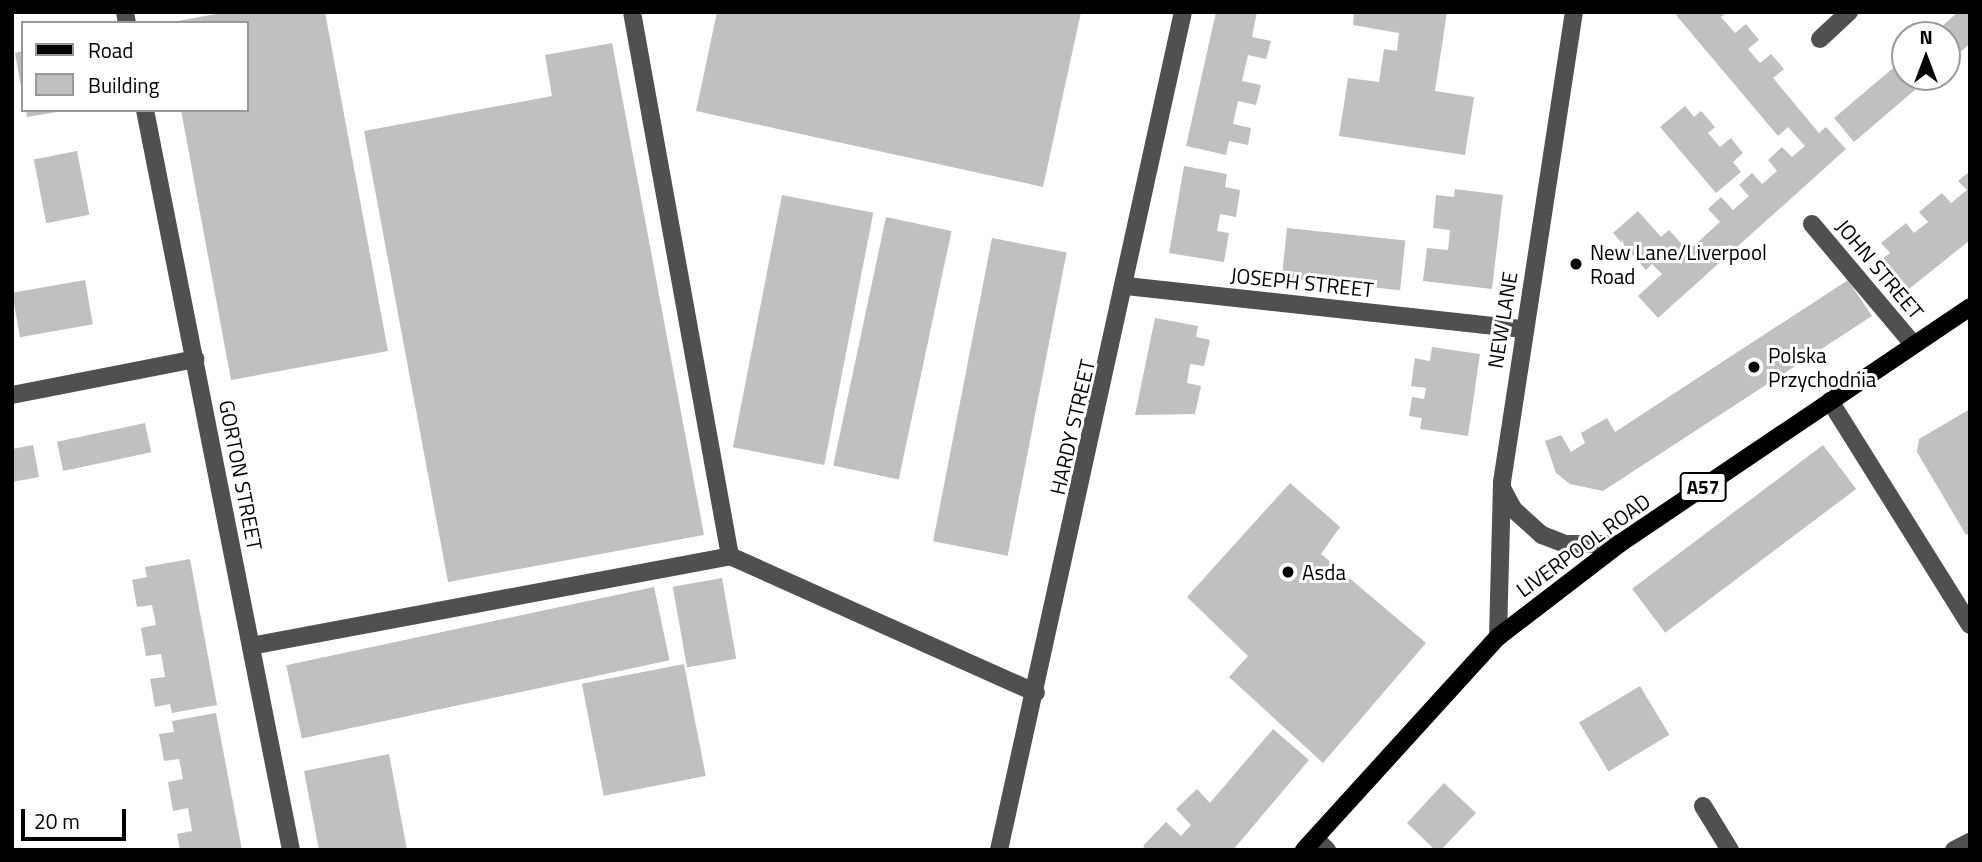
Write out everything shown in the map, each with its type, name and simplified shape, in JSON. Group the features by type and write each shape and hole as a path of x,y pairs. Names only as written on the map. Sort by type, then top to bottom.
{"main road":[{"name":"LIVERPOOL ROAD","path":"1315,846 1498,636 1619,544 1970,307"}],"street":[{"path":"632,12 730,556"},
{"name":"HARDY STREET","path":"999,850 1126,286 1183,12"},
{"name":"NEW LANE","path":"1498,636 1502,488 1523,329 1574,12"},
{"path":"1820,39 1849,12"},
{"name":"GORTON STREET","path":"145,112 291,850"},
{"name":"JOHN STREET","path":"1812,224 1913,344"},
{"name":"JOSEPH STREET","path":"1126,286 1523,329"},
{"path":"12,396 195,359"},
{"path":"1830,401 1970,625"},
{"path":"1502,488 1520,517 1542,536 1566,544 1619,544"},
{"path":"251,646 730,556 1036,694"},
{"path":"1703,806 1730,850"},
{"path":"1954,850 1970,842"}],"building":[{"path":"227,12 325,12 388,351 231,380 181,112 248,112 248,21 178,21"},
{"path":"717,12 1081,12 1043,187 696,111"},
{"path":"1216,12 1257,12 1252,37 1271,41 1266,59 1248,55 1242,81 1261,85 1256,105 1238,101 1233,124 1251,128 1248,145 1229,141 1226,155 1186,146"},
{"path":"1354,12 1447,12 1435,91 1474,97 1465,155 1339,136 1348,78 1379,82 1384,49 1397,51 1399,33 1353,25"},
{"path":"1680,12 1727,12 1721,17 1735,33 1746,24 1759,40 1748,49 1760,63 1771,54 1784,69 1773,78 1819,133 1826,127 1846,149 1658,318 1638,296 1662,274 1652,264 1646,270 1613,233 1638,211 1661,237 1669,230 1688,251 1720,222 1708,209 1721,197 1733,210 1749,196 1739,185 1752,173 1762,184 1777,171 1768,160 1782,147 1792,157 1805,146 1788,127 1778,136 1676,15"},
{"path":"1958,12 1970,12 1970,44 1961,51 1961,21 1948,21"},
{"path":"612,43 704,535 448,582 364,131 552,96 545,55"},
{"path":"21,52 21,87 15,53"},
{"path":"1891,70 1891,91 1914,91 1854,142 1834,118"},
{"path":"1685,106 1694,117 1701,111 1715,127 1708,133 1720,147 1731,138 1743,153 1733,162 1741,172 1716,193 1660,127"},
{"path":"26,112 57,112 27,117"},
{"path":"77,151 89,215 46,223 34,159"},
{"path":"1184,166 1227,174 1225,187 1240,190 1236,217 1220,214 1217,231 1229,233 1224,262 1169,253"},
{"path":"1970,171 1970,240 1909,289 1883,258 1890,253 1881,243 1906,223 1914,233 1928,222 1919,212 1942,193 1951,203 1967,190 1958,181"},
{"path":"1455,189 1503,195 1492,289 1423,281 1427,248 1448,250 1450,230 1433,228 1436,195 1454,197"},
{"path":"782,195 873,213 824,465 733,447"},
{"path":"886,217 952,231 899,479 833,465"},
{"path":"1287,228 1405,240 1400,290 1282,278"},
{"path":"992,238 1067,253 1008,556 933,541"},
{"path":"85,280 93,324 20,337 12,293"},
{"name":"Polska Przychodnia","path":"1848,280 1872,316 1603,491 1570,484 1556,473 1545,441 1561,435 1571,452 1585,443 1581,433 1607,418 1615,432"},
{"path":"1155,318 1198,326 1196,337 1210,340 1204,366 1190,364 1187,383 1201,386 1195,414 1135,415"},
{"path":"1432,347 1480,354 1468,436 1420,429 1422,418 1409,416 1412,397 1424,399 1426,388 1411,386 1415,358 1430,361"},
{"path":"1970,409 1970,533 1966,535 1917,452 1919,439"},
{"path":"145,423 151,452 63,471 57,442"},
{"path":"33,445 39,477 12,482 12,449"},
{"path":"1823,445 1856,489 1665,633 1632,589"},
{"path":"1290,483 1340,527 1321,554 1426,643 1323,763 1229,677 1248,656 1187,597"},
{"path":"190,559 217,705 172,713 170,704 155,707 150,679 165,677 161,654 146,656 141,628 156,625 152,605 137,607 132,580 147,577 145,567"},
{"path":"722,578 736,659 687,667 673,587"},
{"path":"654,587 670,660 302,739 286,665"},
{"path":"684,664 706,776 604,796 582,684"},
{"path":"1640,686 1669,735 1608,771 1579,723"},
{"path":"216,713 242,850 180,850 177,834 192,831 188,808 173,811 168,782 183,779 179,759 164,761 159,734 174,732 172,721"},
{"path":"1273,729 1309,760 1233,850 1147,850 1143,846 1166,822 1181,836 1191,825 1176,809 1197,789 1210,803"},
{"path":"389,754 407,850 319,850 304,771"},
{"path":"1444,783 1476,813 1441,850 1435,850 1407,823"}],"place":[{"name":"New Lane/Liverpool Road","path":"1576,264"},
{"name":"Polska Przychodnia","path":"1754,367"},
{"name":"Asda","path":"1288,572"}]}
